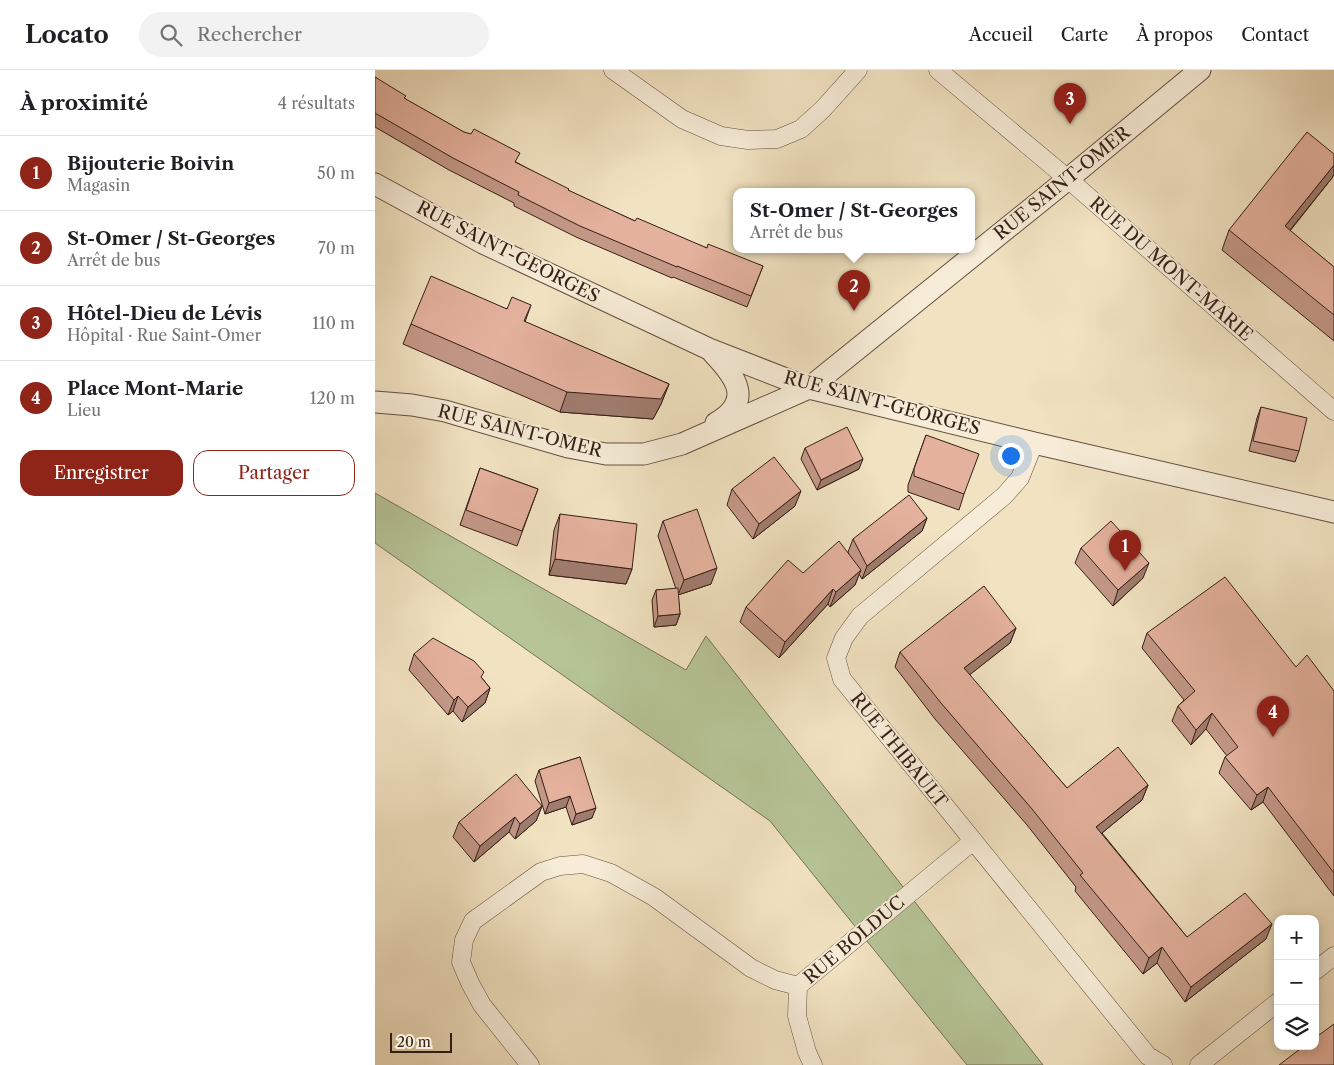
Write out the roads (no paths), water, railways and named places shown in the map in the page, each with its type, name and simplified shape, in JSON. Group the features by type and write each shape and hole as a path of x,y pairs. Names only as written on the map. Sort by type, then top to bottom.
{"street":[{"path":"613,70 682,119 721,136 748,140 777,140 801,129 823,109 858,70"},
{"name":"RUE DU MONT-MARIE","path":"938,70 1069,179 1334,411"},
{"name":"RUE SAINT-OMER","path":"375,402 412,405 445,411 568,447 606,454 644,454 681,444 809,388 1069,179 1200,70"},
{"name":"RUE SAINT-GEORGES","path":"375,184 483,243 709,349 809,388 1034,443 1334,512"},
{"path":"681,444 726,417 734,410 740,393 735,378 709,349"},
{"name":"RUE THIBAULT","path":"1034,443 1020,478 1004,496 860,616 843,638 836,658 842,679 1148,1056 1163,1065"},
{"name":"RUE BOLDUC","path":"813,1065 807,1052 797,1016 798,986 973,841"},
{"path":"530,1065 482,1005 470,983 461,962 464,940 473,921 541,872 560,866 583,864 611,873 654,897 751,968 775,980 798,986"},
{"path":"1319,968 1334,956"},
{"path":"1199,1065 1274,1005"}],"place":[{"name":"Hôtel-Dieu de Lévis","path":"1070,124"},
{"name":"St-Omer / St-Georges","path":"854,311"},
{"name":"Bijouterie Boivin","path":"1125,571"},
{"name":"Place Mont-Marie","path":"1273,737"}]}
